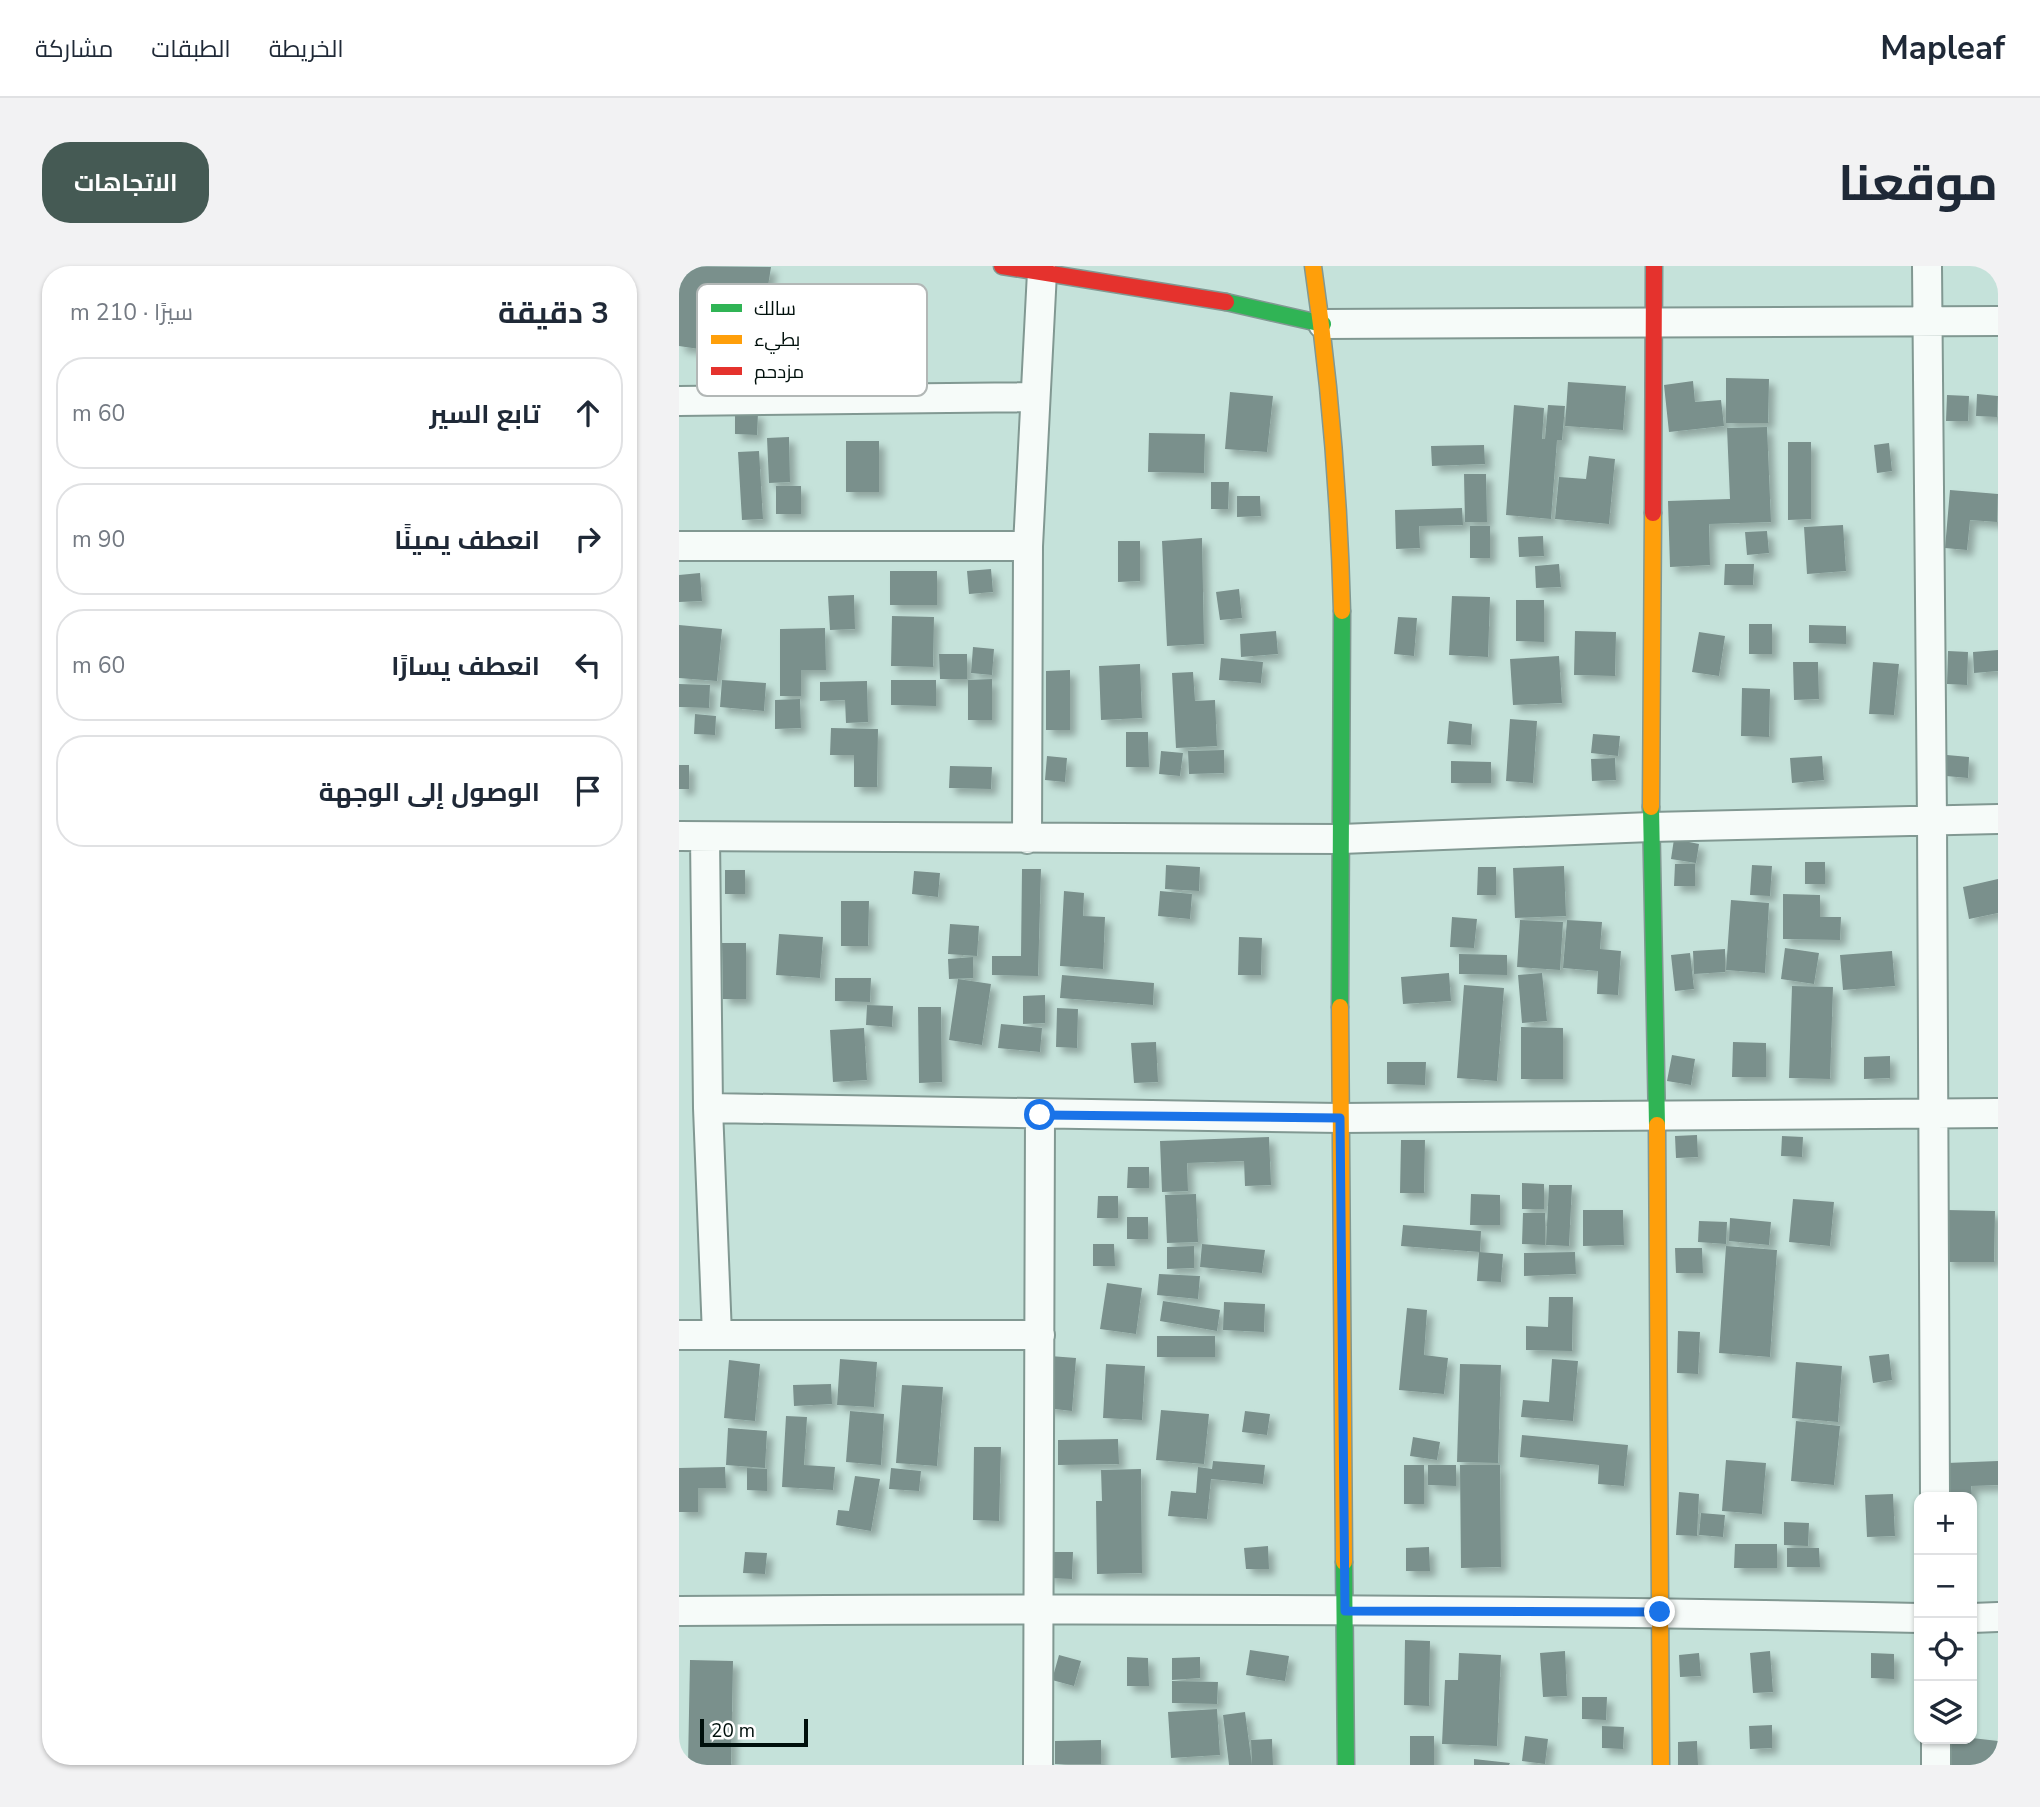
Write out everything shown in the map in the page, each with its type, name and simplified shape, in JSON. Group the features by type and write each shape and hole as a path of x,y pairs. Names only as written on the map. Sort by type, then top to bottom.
{"street":[{"path":"1002,266 1255,307 1322,324 1998,321"},
{"path":"1313,266 1322,324 1339,495 1343,664 1340,1118 1346,1765"},
{"path":"1654,266 1651,827 1660,1257 1661,1765"},
{"path":"1927,266 1933,820 1935,1492"},
{"path":"1027,839 1028,546 1042,272"},
{"path":"679,401 1035,397"},
{"path":"679,546 1028,546"},
{"path":"717,1335 708,1108 692,836 1341,839 1651,827 1998,819"},
{"path":"708,1108 1340,1118 1998,1112"},
{"path":"1038,1765 1040,1115"},
{"path":"679,1335 1040,1335"},
{"path":"679,1611 1037,1608 1660,1612 1914,1618"},
{"path":"1977,1618 1998,1617"},
{"path":"1936,1744 1936,1765"}],"building":[{"path":"679,266 771,267 768,284 697,284 697,349 679,346"},
{"path":"1726,378 1769,379 1768,423 1726,423"},
{"path":"1693,381 1695,402 1721,400 1724,426 1669,432 1664,385"},
{"path":"1568,382 1626,386 1623,430 1565,426"},
{"path":"1230,392 1273,396 1267,452 1225,449"},
{"path":"1977,394 1998,396 1997,417 1976,416"},
{"path":"1947,395 1969,396 1968,421 1946,421"},
{"path":"1514,405 1544,408 1542,439 1545,439 1548,405 1565,406 1562,440 1557,440 1551,519 1506,515"},
{"path":"735,412 758,413 757,435 735,434"},
{"path":"1767,427 1771,522 1709,524 1710,565 1670,567 1668,501 1730,499 1727,428"},
{"path":"1149,433 1205,434 1204,473 1148,472"},
{"path":"789,437 790,482 769,483 767,438"},
{"path":"846,441 879,441 879,492 846,492"},
{"path":"1788,442 1811,442 1811,519 1788,520"},
{"path":"1889,443 1892,471 1877,473 1874,445"},
{"path":"1484,445 1485,464 1432,466 1431,446"},
{"path":"759,451 763,519 742,520 738,452"},
{"path":"1589,456 1615,459 1609,524 1555,519 1559,477 1586,479"},
{"path":"1464,474 1486,474 1487,522 1465,522"},
{"path":"1211,482 1229,482 1228,509 1211,509"},
{"path":"776,486 801,486 801,514 776,514"},
{"path":"1950,490 1998,494 1997,522 1970,520 1967,550 1945,548"},
{"path":"1237,496 1260,496 1261,516 1237,517"},
{"path":"1462,508 1463,525 1419,526 1420,548 1396,549 1395,510"},
{"path":"1843,525 1846,571 1807,574 1804,527"},
{"path":"1470,526 1490,526 1490,558 1470,558"},
{"path":"1767,531 1769,553 1747,555 1745,532"},
{"path":"1543,536 1544,556 1519,557 1518,537"},
{"path":"1202,538 1204,644 1167,646 1162,541"},
{"path":"1118,541 1140,541 1140,581 1118,582"},
{"path":"1559,564 1561,587 1536,588 1535,566"},
{"path":"1725,564 1754,564 1753,585 1724,585"},
{"path":"991,569 993,592 969,594 967,571"},
{"path":"890,571 937,571 937,605 890,605"},
{"path":"700,573 702,601 679,602 679,575"},
{"path":"1239,589 1242,618 1220,620 1216,592"},
{"path":"854,595 855,629 830,630 828,596"},
{"path":"1452,596 1490,597 1488,657 1449,655"},
{"path":"1516,600 1544,600 1544,642 1516,641"},
{"path":"892,616 934,617 933,667 891,666"},
{"path":"1398,617 1417,618 1414,656 1394,654"},
{"path":"1749,624 1772,624 1772,654 1749,654"},
{"path":"679,625 722,629 717,681 679,678"},
{"path":"1809,625 1846,626 1846,644 1809,643"},
{"path":"825,628 826,670 801,670 801,696 780,696 780,629"},
{"path":"1276,631 1278,654 1241,657 1240,634"},
{"path":"1575,631 1616,632 1615,676 1574,675"},
{"path":"1699,632 1725,636 1719,676 1692,672"},
{"path":"973,647 994,649 992,675 971,673"},
{"path":"1998,650 1998,671 1974,673 1973,652"},
{"path":"1948,651 1968,652 1967,685 1947,684"},
{"path":"939,654 967,654 967,679 940,679"},
{"path":"1559,656 1562,703 1513,705 1510,659"},
{"path":"1221,658 1263,662 1261,683 1219,680"},
{"path":"1793,662 1818,662 1819,699 1794,700"},
{"path":"1873,662 1899,664 1894,715 1869,714"},
{"path":"1140,664 1142,718 1101,720 1099,666"},
{"path":"1070,670 1070,730 1046,730 1046,671"},
{"path":"1193,672 1195,701 1215,700 1217,746 1176,748 1172,673"},
{"path":"992,679 992,720 968,720 968,680"},
{"path":"722,680 766,683 764,711 720,707"},
{"path":"891,680 936,680 936,706 891,705"},
{"path":"867,681 868,722 846,723 845,700 820,701 820,682"},
{"path":"679,684 710,685 709,708 679,707"},
{"path":"1742,688 1770,689 1769,737 1741,736"},
{"path":"800,699 801,728 775,729 775,700"},
{"path":"695,714 716,716 715,735 694,734"},
{"path":"1510,719 1537,721 1533,783 1506,781"},
{"path":"1449,721 1472,724 1471,745 1447,744"},
{"path":"831,728 878,729 877,787 854,787 854,755 830,755"},
{"path":"1126,732 1148,732 1149,767 1126,767"},
{"path":"1593,734 1620,736 1618,756 1591,753"},
{"path":"1224,750 1224,773 1189,774 1188,751"},
{"path":"1161,751 1183,753 1180,776 1159,774"},
{"path":"1947,755 1969,757 1968,778 1946,776"},
{"path":"1047,756 1067,758 1065,782 1045,780"},
{"path":"1822,756 1824,780 1792,783 1790,758"},
{"path":"1615,758 1616,780 1592,781 1591,759"},
{"path":"1451,761 1491,762 1491,783 1451,783"},
{"path":"679,765 689,765 689,789 679,789"},
{"path":"950,766 992,767 991,789 949,788"},
{"path":"1674,839 1699,844 1696,863 1671,859"},
{"path":"1805,862 1825,862 1825,884 1805,884"},
{"path":"1675,864 1695,864 1695,886 1674,886"},
{"path":"1166,865 1200,867 1199,891 1165,889"},
{"path":"1752,865 1772,866 1770,896 1750,895"},
{"path":"1564,866 1566,916 1515,918 1513,868"},
{"path":"1478,867 1496,867 1496,895 1477,895"},
{"path":"1022,869 1041,869 1038,976 992,975 992,956 1021,956"},
{"path":"725,870 745,870 745,894 725,894"},
{"path":"914,871 940,873 938,897 912,894"},
{"path":"1998,879 1998,913 1969,919 1963,887"},
{"path":"1064,891 1084,893 1083,916 1105,917 1103,969 1060,966"},
{"path":"1160,891 1192,894 1190,919 1158,916"},
{"path":"1783,894 1820,895 1820,917 1841,917 1840,940 1783,939"},
{"path":"1731,900 1769,903 1765,973 1726,970"},
{"path":"841,901 869,901 868,946 841,946"},
{"path":"1452,917 1477,919 1474,948 1450,947"},
{"path":"1520,920 1563,922 1560,970 1517,967"},
{"path":"1567,920 1602,922 1600,949 1621,951 1618,995 1597,994 1598,971 1563,968"},
{"path":"950,924 979,926 977,956 948,954"},
{"path":"779,934 823,937 820,978 776,975"},
{"path":"1239,937 1262,938 1261,975 1238,975"},
{"path":"722,943 746,943 746,999 723,999"},
{"path":"1785,948 1819,953 1814,984 1781,979"},
{"path":"1725,949 1725,972 1694,974 1693,951"},
{"path":"1892,951 1895,986 1843,990 1840,955"},
{"path":"1690,953 1694,989 1675,991 1671,955"},
{"path":"1459,954 1507,955 1507,975 1459,974"},
{"path":"973,957 973,978 949,979 948,959"},
{"path":"1449,973 1451,1001 1403,1004 1401,977"},
{"path":"1542,973 1547,1021 1522,1023 1518,975"},
{"path":"1062,975 1154,983 1153,1005 1060,998"},
{"path":"835,978 871,978 870,1002 835,1001"},
{"path":"958,979 991,984 982,1045 949,1040"},
{"path":"1464,985 1504,988 1497,1081 1457,1078"},
{"path":"1792,986 1833,987 1830,1079 1789,1078"},
{"path":"1045,995 1045,1023 1023,1024 1023,996"},
{"path":"867,1005 893,1006 892,1027 866,1025"},
{"path":"918,1007 941,1007 942,1082 919,1083"},
{"path":"1057,1008 1078,1009 1077,1048 1056,1047"},
{"path":"1001,1024 1042,1028 1040,1052 998,1048"},
{"path":"1521,1027 1563,1028 1563,1079 1521,1079"},
{"path":"864,1028 867,1080 833,1082 830,1030"},
{"path":"1156,1042 1158,1082 1134,1083 1131,1043"},
{"path":"1733,1042 1766,1043 1766,1077 1732,1077"},
{"path":"1672,1055 1695,1059 1691,1085 1667,1081"},
{"path":"1890,1056 1890,1078 1864,1079 1864,1057"},
{"path":"1387,1062 1426,1062 1425,1085 1387,1084"},
{"path":"1697,1135 1698,1157 1676,1158 1675,1136"},
{"path":"1782,1136 1803,1137 1802,1157 1781,1156"},
{"path":"1269,1137 1271,1185 1245,1186 1244,1161 1187,1163 1188,1191 1162,1192 1160,1141"},
{"path":"1401,1140 1425,1140 1424,1193 1400,1193"},
{"path":"1128,1167 1149,1167 1149,1188 1127,1188"},
{"path":"1522,1183 1544,1184 1544,1209 1522,1209"},
{"path":"1549,1185 1572,1185 1569,1246 1546,1245"},
{"path":"1196,1194 1198,1242 1167,1243 1165,1195"},
{"path":"1471,1194 1500,1195 1500,1225 1470,1225"},
{"path":"1098,1196 1118,1196 1118,1218 1097,1218"},
{"path":"1793,1199 1834,1202 1830,1246 1789,1242"},
{"path":"1583,1210 1623,1210 1624,1245 1583,1246"},
{"path":"1947,1210 1995,1211 1994,1262 1946,1262"},
{"path":"1523,1213 1545,1213 1545,1245 1522,1244"},
{"path":"1127,1217 1148,1217 1148,1239 1127,1239"},
{"path":"1730,1218 1771,1222 1769,1245 1729,1241"},
{"path":"1699,1221 1727,1222 1726,1244 1698,1242"},
{"path":"1403,1225 1481,1231 1480,1252 1401,1246"},
{"path":"1093,1244 1114,1244 1115,1266 1093,1266"},
{"path":"1202,1244 1265,1250 1262,1273 1200,1267"},
{"path":"1194,1246 1194,1268 1167,1269 1167,1247"},
{"path":"1726,1246 1777,1250 1770,1357 1719,1353"},
{"path":"1675,1248 1702,1248 1703,1273 1676,1273"},
{"path":"1479,1252 1503,1254 1501,1282 1477,1281"},
{"path":"1575,1252 1576,1274 1524,1276 1524,1253"},
{"path":"1159,1274 1200,1276 1198,1299 1157,1295"},
{"path":"1107,1283 1142,1288 1136,1334 1100,1329"},
{"path":"1549,1297 1573,1297 1572,1351 1526,1350 1526,1326 1548,1327"},
{"path":"1163,1301 1220,1310 1217,1331 1160,1321"},
{"path":"1224,1302 1265,1304 1264,1332 1223,1330"},
{"path":"1407,1308 1427,1310 1424,1355 1448,1358 1444,1394 1399,1390"},
{"path":"1678,1331 1700,1332 1698,1374 1677,1373"},
{"path":"1157,1336 1215,1336 1215,1357 1157,1357"},
{"path":"1889,1354 1892,1380 1873,1383 1869,1356"},
{"path":"1050,1356 1076,1358 1072,1411 1046,1408"},
{"path":"840,1359 877,1362 874,1407 837,1405"},
{"path":"1552,1359 1578,1361 1573,1421 1521,1417 1523,1400 1549,1402"},
{"path":"729,1360 760,1364 755,1421 724,1418"},
{"path":"1796,1362 1842,1366 1838,1422 1792,1418"},
{"path":"1106,1364 1145,1366 1142,1420 1103,1418"},
{"path":"1460,1364 1501,1365 1498,1463 1457,1462"},
{"path":"831,1384 832,1404 794,1406 793,1385"},
{"path":"902,1385 943,1387 937,1466 896,1463"},
{"path":"1161,1410 1209,1414 1204,1464 1156,1460"},
{"path":"850,1411 884,1414 881,1465 846,1462"},
{"path":"1245,1411 1270,1414 1267,1435 1242,1432"},
{"path":"786,1416 807,1417 804,1465 835,1467 833,1490 782,1487"},
{"path":"1796,1421 1840,1426 1834,1485 1791,1481"},
{"path":"728,1428 767,1431 765,1468 726,1465"},
{"path":"1522,1435 1628,1445 1624,1486 1598,1484 1599,1465 1520,1457"},
{"path":"1413,1437 1440,1442 1437,1460 1410,1456"},
{"path":"1118,1439 1119,1464 1058,1465 1058,1440"},
{"path":"974,1447 1001,1447 999,1521 973,1520"},
{"path":"1726,1460 1766,1463 1762,1514 1722,1511"},
{"path":"1213,1461 1265,1465 1263,1484 1211,1479 1207,1519 1168,1516 1171,1491 1196,1493 1198,1467 1212,1469"},
{"path":"1998,1461 1998,1485 1971,1486 1972,1492 1949,1492 1947,1463"},
{"path":"1404,1465 1424,1465 1424,1504 1404,1504"},
{"path":"1428,1465 1456,1465 1456,1486 1428,1485"},
{"path":"1460,1465 1500,1465 1501,1567 1461,1568"},
{"path":"725,1467 726,1488 698,1488 698,1512 679,1512 679,1468"},
{"path":"747,1468 767,1469 767,1491 747,1490"},
{"path":"891,1468 921,1471 919,1491 889,1489"},
{"path":"1141,1469 1142,1573 1097,1574 1096,1501 1102,1501 1101,1470"},
{"path":"855,1476 880,1479 871,1531 836,1525 838,1510 849,1511"},
{"path":"1679,1492 1699,1494 1697,1536 1676,1535"},
{"path":"1893,1494 1895,1536 1867,1537 1865,1495"},
{"path":"1701,1513 1725,1515 1723,1537 1699,1535"},
{"path":"1784,1522 1809,1523 1808,1546 1784,1545"},
{"path":"1735,1544 1777,1544 1777,1568 1734,1568"},
{"path":"1268,1546 1269,1569 1246,1569 1244,1548"},
{"path":"1429,1547 1430,1571 1406,1571 1406,1548"},
{"path":"1787,1548 1819,1548 1820,1567 1787,1567"},
{"path":"745,1552 767,1553 765,1574 743,1573"},
{"path":"1048,1552 1073,1552 1072,1579 1047,1578"},
{"path":"1405,1640 1430,1641 1429,1706 1404,1705"},
{"path":"1250,1650 1289,1656 1285,1681 1246,1675"},
{"path":"1565,1651 1567,1696 1543,1697 1540,1653"},
{"path":"1770,1651 1773,1692 1753,1693 1750,1653"},
{"path":"1459,1653 1501,1655 1497,1746 1442,1744 1445,1680 1458,1680"},
{"path":"1699,1653 1701,1676 1680,1677 1679,1655"},
{"path":"1871,1653 1894,1654 1894,1679 1871,1678"},
{"path":"1059,1655 1081,1661 1074,1686 1052,1680"},
{"path":"1127,1657 1148,1658 1149,1686 1127,1686"},
{"path":"1200,1657 1200,1678 1172,1680 1172,1658"},
{"path":"690,1660 733,1661 731,1765 688,1765"},
{"path":"1172,1681 1218,1682 1217,1704 1172,1703"},
{"path":"1582,1697 1607,1697 1606,1720 1582,1719"},
{"path":"1217,1709 1220,1755 1171,1758 1168,1712"},
{"path":"1245,1712 1252,1765 1229,1765 1223,1715"},
{"path":"1772,1725 1772,1748 1750,1749 1749,1726"},
{"path":"1602,1726 1624,1727 1623,1749 1602,1748"},
{"path":"1410,1736 1434,1736 1434,1765 1410,1765"},
{"path":"1525,1736 1548,1739 1545,1764 1522,1761"},
{"path":"1272,1739 1273,1765 1252,1765 1251,1740"},
{"path":"1977,1739 1998,1741 1996,1765 1949,1765 1951,1744 1977,1744"},
{"path":"1101,1740 1101,1764 1055,1764 1055,1741"},
{"path":"1697,1741 1698,1765 1678,1765 1678,1742"},
{"path":"1474,1759 1510,1763 1474,1765"}],"traffic: fast":[{"path":"1226,302 1323,324"},
{"path":"1340,1007 1342,611"},
{"path":"1651,807 1657,1125"},
{"path":"1344,1562 1346,1765"}],"traffic: slow":[{"path":"1313,266 1333,438 1342,611"},
{"path":"1651,807 1653,513"},
{"path":"1340,1007 1344,1562"},
{"path":"1657,1125 1661,1765"}],"traffic: jam":[{"path":"1002,266 1226,302"},
{"path":"1653,513 1654,266"}],"route":[{"path":"1040,1115 1340,1118 1345,1611 1660,1612"}]}
